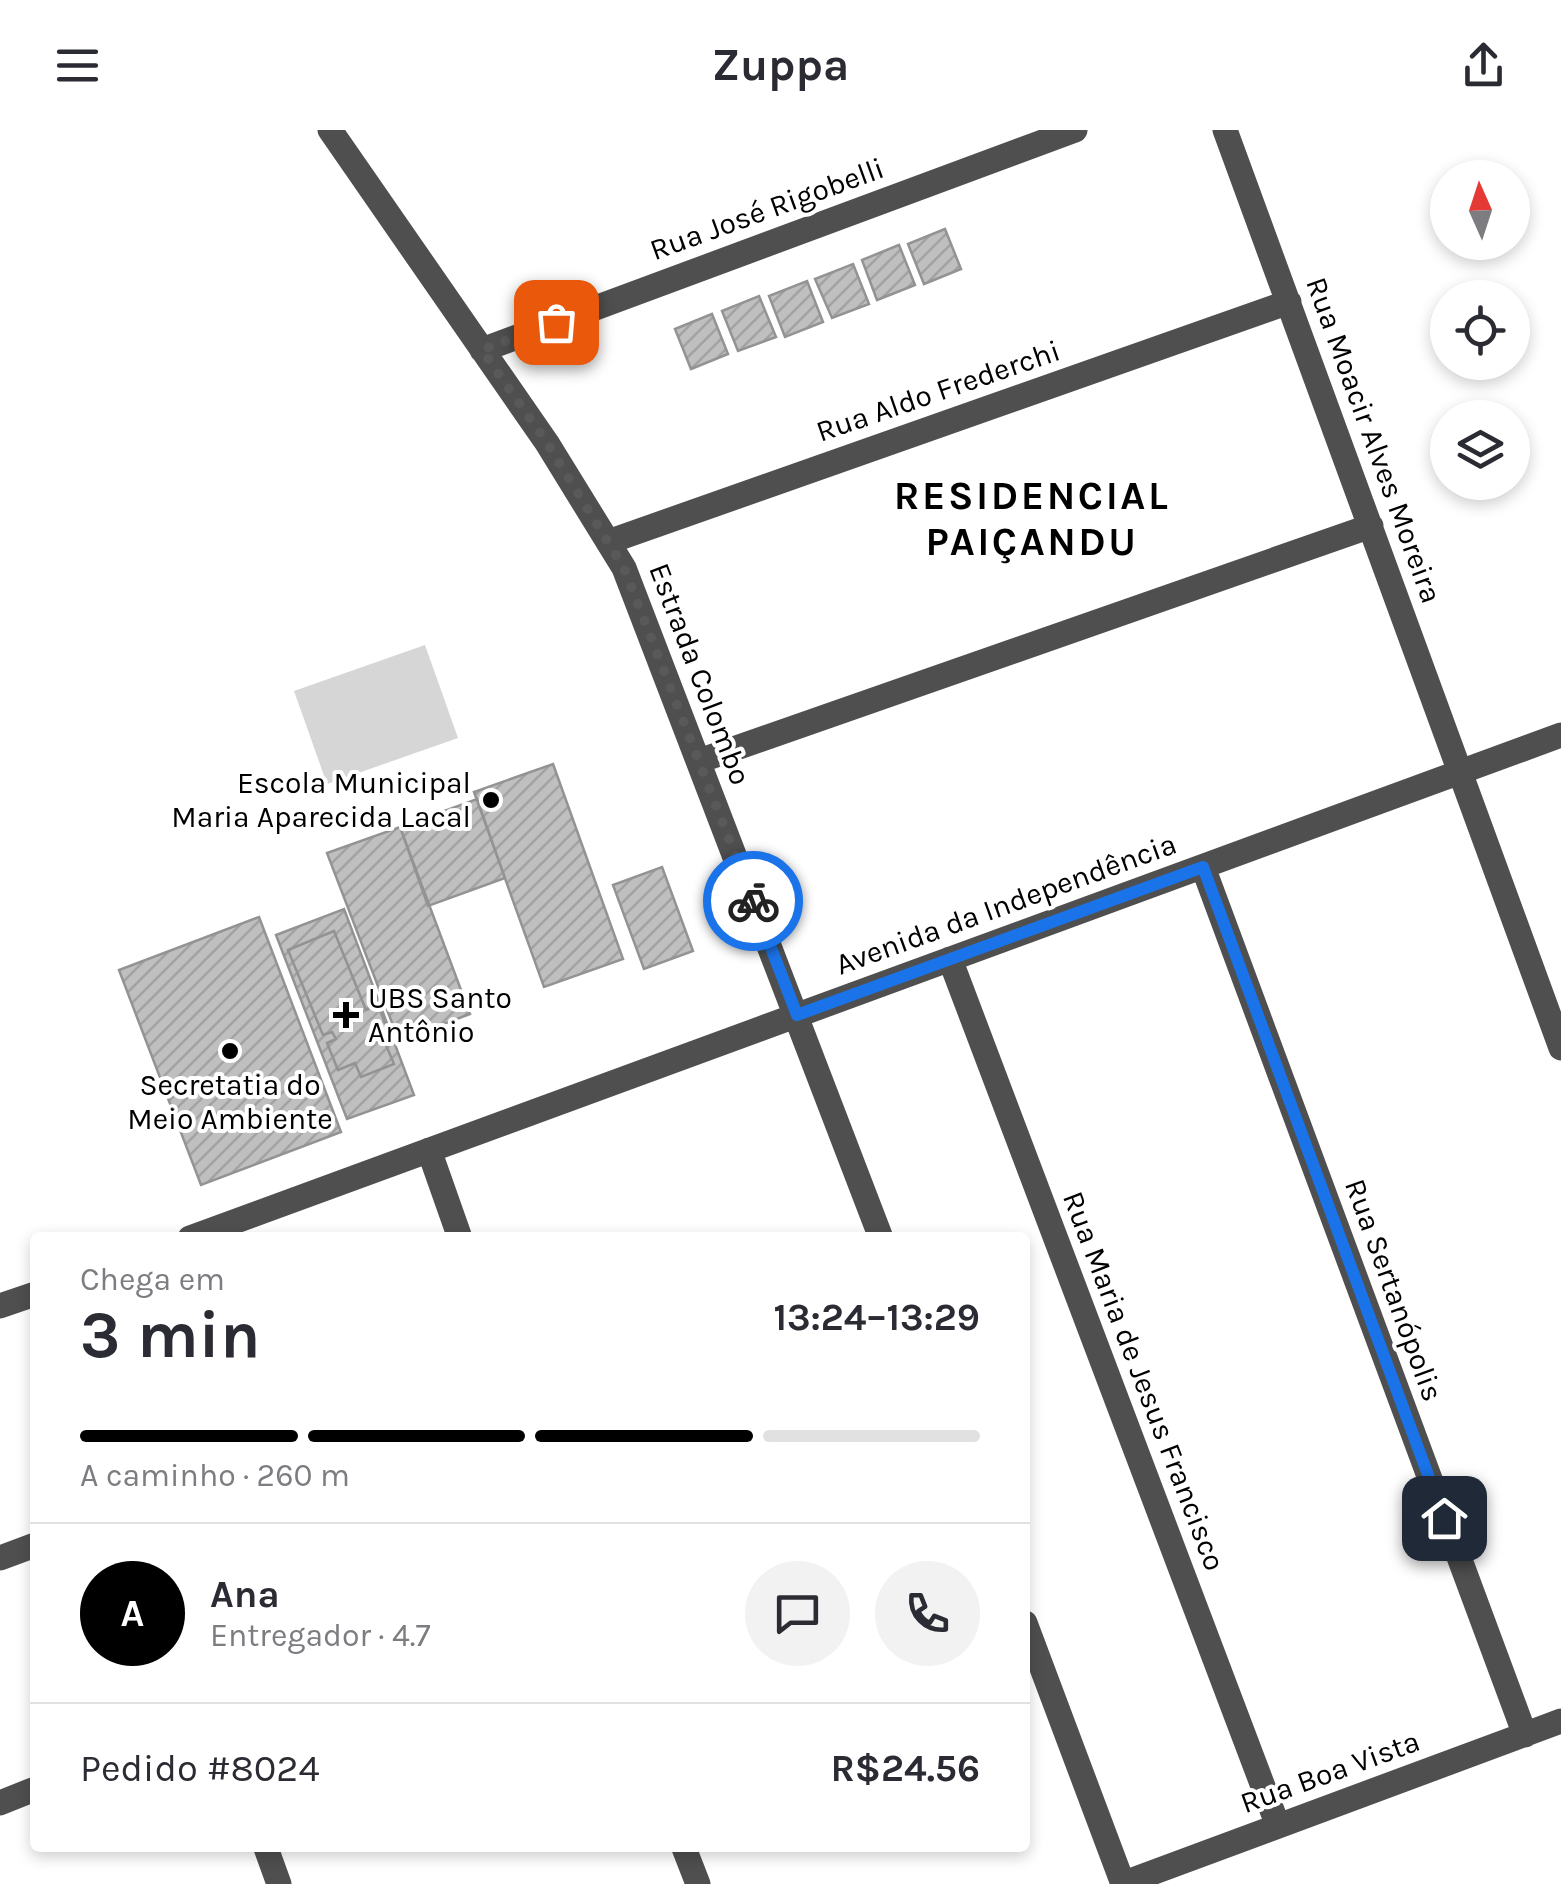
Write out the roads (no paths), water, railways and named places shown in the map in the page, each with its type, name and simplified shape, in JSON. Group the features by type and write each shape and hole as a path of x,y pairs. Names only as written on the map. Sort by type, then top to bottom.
{"street":[{"name":"Rua José Rigobelli","path":"482,350 1075,130"},
{"name":"Rua Moacir Alves Moreira","path":"1225,130 1561,1048"},
{"name":"Estrada Colombo","path":"335,131 547,443 624,568 878,1232"},
{"name":"Rua Aldo Frederchi","path":"608,542 1289,302"},
{"path":"699,761 1371,526"},
{"name":"Avenida da Independência","path":"206,1232 1561,734"},
{"name":"Rua Sertanópolis","path":"1203,867 1524,1735"},
{"name":"Rua Maria de Jesus Francisco","path":"950,959 1278,1826"},
{"path":"428,1150 458,1232"},
{"path":"0,1306 30,1296"},
{"path":"0,1558 30,1547"},
{"path":"1030,1636 1122,1884"},
{"name":"Rua Boa Vista","path":"1122,1884 1561,1721"},
{"path":"0,1802 30,1791"},
{"path":"267,1852 279,1884"},
{"path":"686,1852 698,1884"}],"place":[{"name":"Escola Municipal Maria Aparecida Lacal","path":"491,800"},
{"name":"UBS Santo Antônio","path":"346,1015"},
{"name":"Secretatia do Meio Ambiente","path":"230,1051"}],"district":[{"name":"RESIDENCIAL PAIÇANDU","path":"1032,518"}]}
